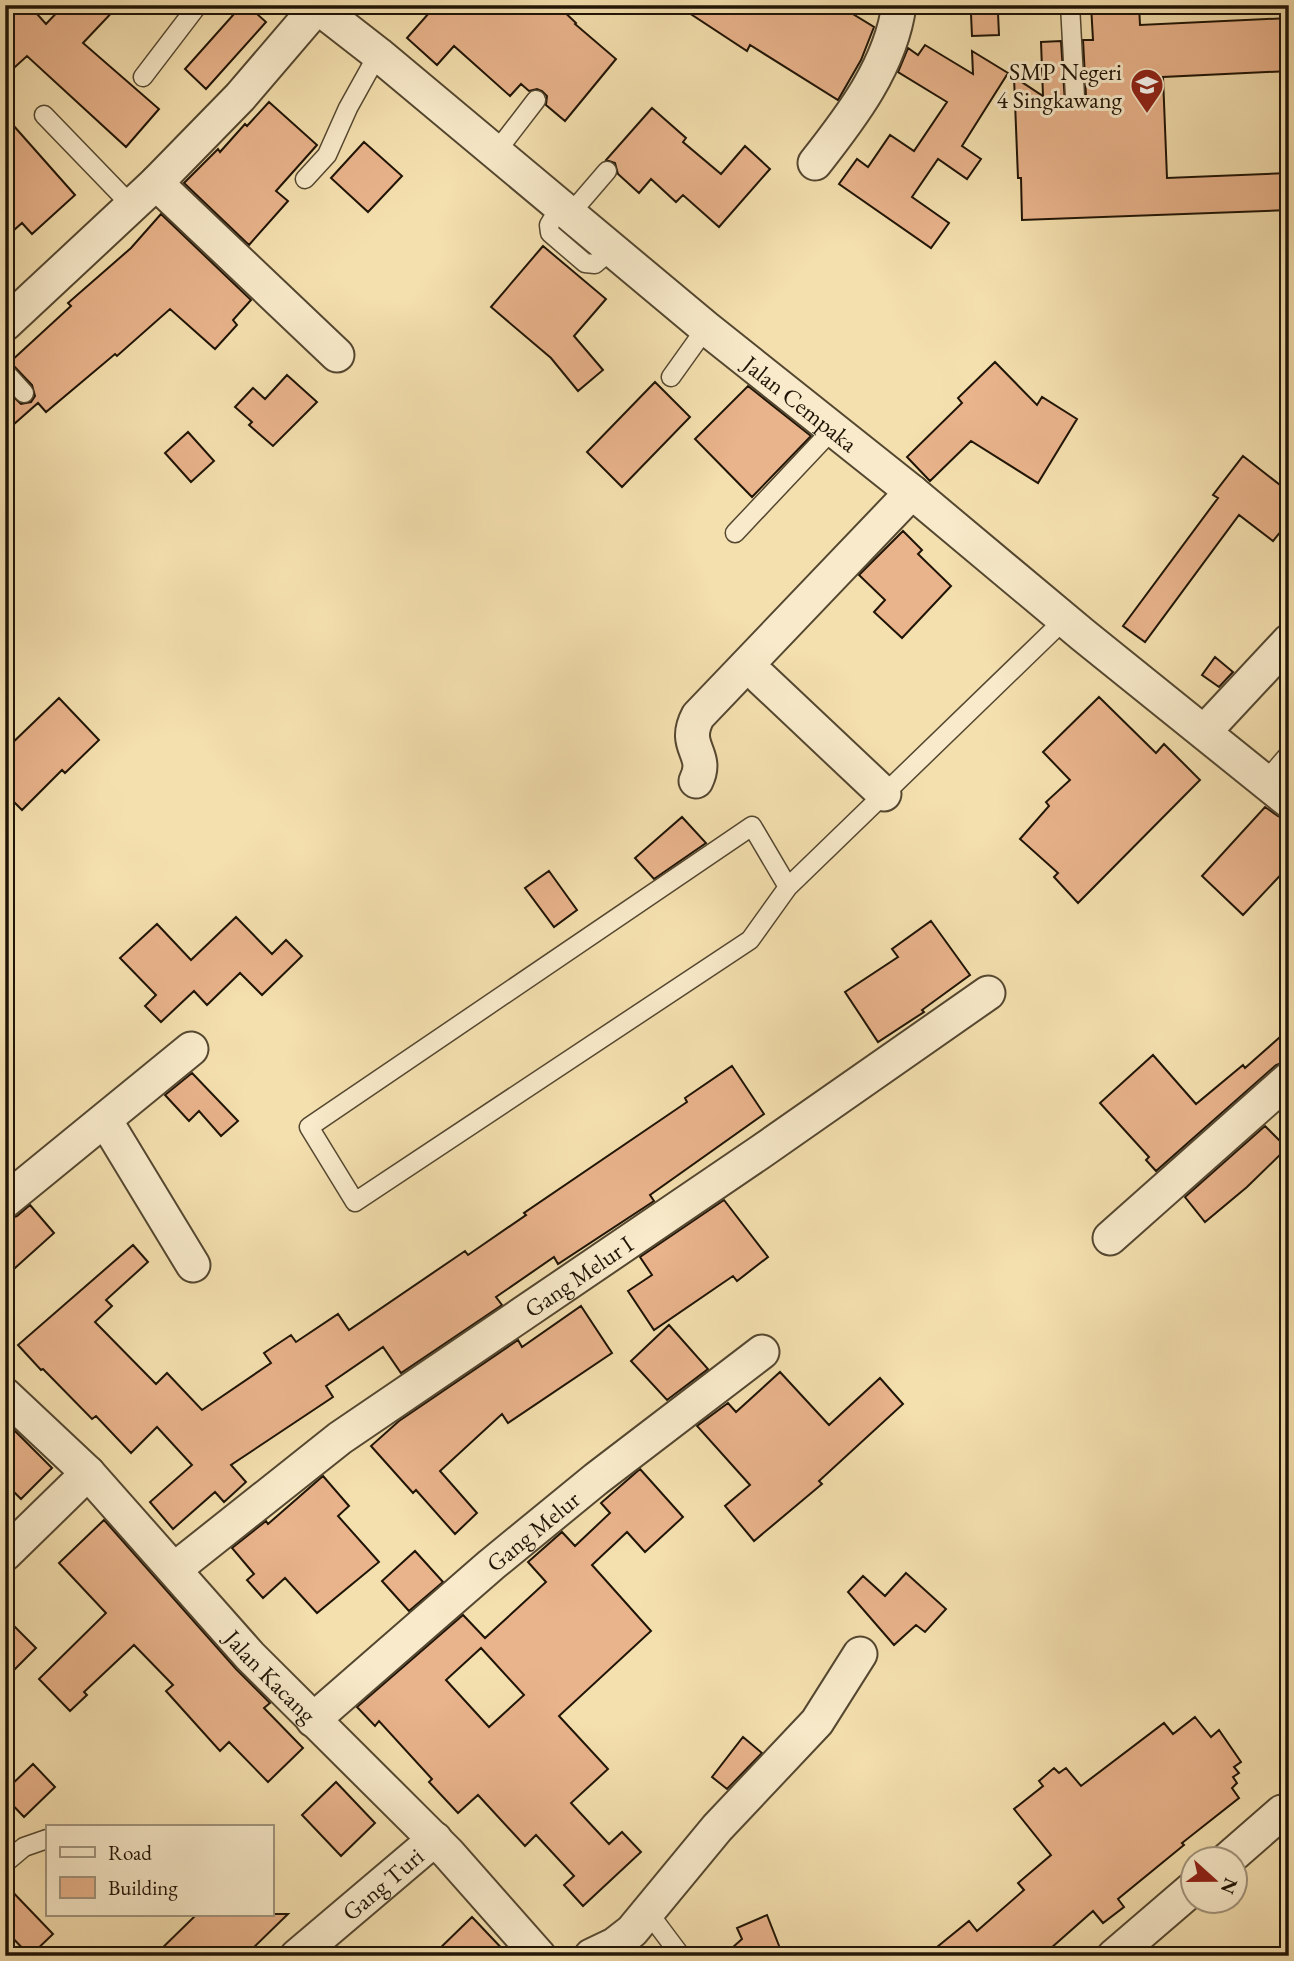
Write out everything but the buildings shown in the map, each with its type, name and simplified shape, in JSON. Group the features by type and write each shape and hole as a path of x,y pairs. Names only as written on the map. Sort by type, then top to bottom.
{"street":[{"path":"815,163 842,128 886,56 897,26 899,5"},
{"path":"5,324 156,183 240,97 316,6"},
{"name":"Jalan Cempaka","path":"316,6 576,202 612,249 1065,619 1215,720 1275,785"},
{"path":"156,183 337,355"},
{"path":"696,781 702,769 692,743 691,729 698,716 912,492"},
{"path":"1215,720 1289,641"},
{"path":"761,678 884,794"},
{"name":"Gang Melur I","path":"175,1570 341,1438 988,993"},
{"path":"5,1201 191,1049"},
{"path":"1110,1238 1289,1079"},
{"path":"105,1120 193,1265"},
{"name":"Gang Melur","path":"313,1720 533,1530 762,1352"},
{"name":"Jalan Kacang","path":"5,1395 88,1473 250,1656 435,1839 539,1956"},
{"path":"5,1554 88,1473"},
{"path":"591,1956 614,1945 632,1931 717,1828 817,1722 859,1654"},
{"path":"1243,1846 1282,1812"},
{"name":"Gang Turi","path":"297,1956 435,1839"},
{"path":"1114,1956 1178,1901"}],"lane":[{"path":"143,78 198,5"},
{"path":"1070,5 1075,97"},
{"path":"305,179 327,155 348,108 378,54"},
{"path":"500,147 536,100"},
{"path":"44,115 131,205"},
{"path":"576,202 607,171"},
{"path":"671,377 706,328"},
{"path":"5,372 24,393"},
{"path":"735,533 833,429"},
{"path":"788,887 752,826 309,1127 355,1202 750,940 788,887 1065,619"},
{"path":"1275,785 1288,755"},
{"path":"5,1863 24,1847 46,1839"},
{"path":"648,1912 681,1956"}],"place":[{"name":"SMP Negeri 4 Singkawang","path":"1147,115"}]}
